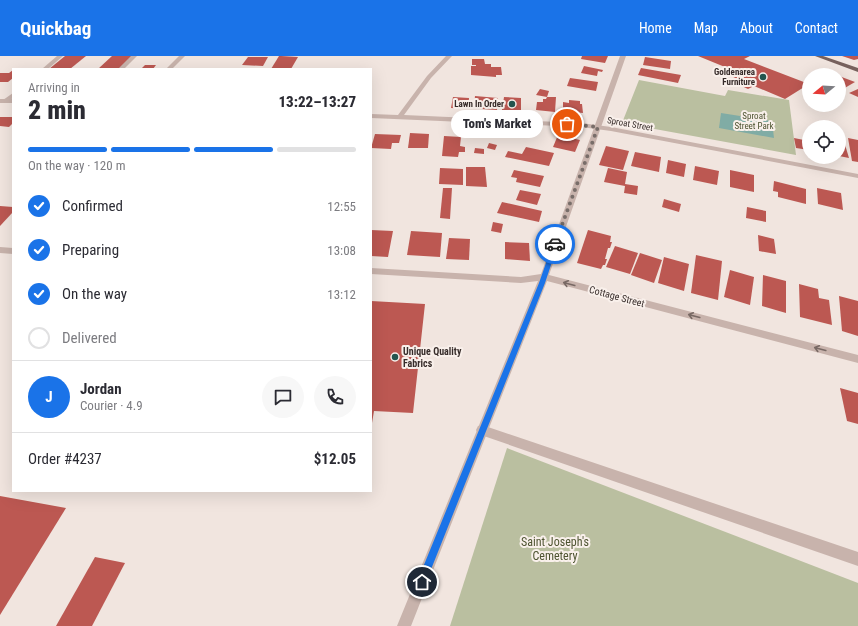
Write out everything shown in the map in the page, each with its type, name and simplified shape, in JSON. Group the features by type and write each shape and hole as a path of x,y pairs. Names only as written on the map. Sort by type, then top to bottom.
{"main road":[{"path":"818,56 858,70"}],"street":[{"path":"46,68 60,56"},
{"path":"122,68 134,56"},
{"path":"169,68 182,56"},
{"path":"400,117 429,77 449,56"},
{"path":"404,626 543,277 623,56"},
{"path":"2,101 12,96"},
{"name":"Sproat Street","path":"372,116 598,127 858,176"},
{"path":"0,250 12,251"},
{"name":"Cottage Street","path":"372,271 521,280 543,277 858,359"},
{"path":"482,430 858,559"}],"green space":[{"name":"Sproat Street Park","path":"639,80 725,96 728,90 789,100 796,155 622,123"},
{"name":"Saint Joseph's Cemetery","path":"507,448 858,583 858,626 450,626"}],"water":[{"path":"721,113 772,121 774,138 719,128"}],"building":[{"path":"65,56 86,56 71,68 50,68"},
{"path":"112,56 133,56 120,68 99,68"},
{"path":"279,56 298,57 292,68 272,68"},
{"path":"582,56 608,56 605,63 581,59"},
{"name":"Goldenarea Furniture","path":"698,56 750,56 744,59 802,81 802,88 785,99 754,86 748,89 729,80 742,74"},
{"path":"842,56 858,56 858,59 854,60"},
{"path":"248,57 268,57 263,66 242,65"},
{"path":"645,57 671,61 670,69 643,65"},
{"path":"472,59 484,59 485,64 491,64 491,67 501,67 502,75 496,75 496,77 471,75 471,66 476,66 472,65"},
{"path":"145,65 156,65 154,68 142,68"},
{"path":"584,66 603,70 602,72 598,71 597,76 581,73"},
{"path":"641,68 681,75 678,83 638,75"},
{"path":"12,71 12,79 8,82 0,82 0,73 9,73"},
{"path":"570,78 598,82 596,91 567,86"},
{"path":"846,79 855,82 846,87"},
{"path":"540,89 549,91 547,97 536,95"},
{"path":"858,89 858,97 849,93"},
{"path":"475,96 498,98 497,110 482,109 483,106 474,106"},
{"path":"453,97 469,98 468,109 451,108"},
{"name":"Lawn In Order","path":"504,97 521,98 521,111 502,110"},
{"path":"547,97 556,97 555,112 536,110 537,102 543,102 543,99 546,99"},
{"path":"569,100 580,101 580,104 582,104 583,113 563,111 563,102 569,103"},
{"path":"0,117 12,117 12,124 9,127 0,126"},
{"path":"410,133 429,134 428,148 408,148"},
{"path":"375,134 401,135 399,143 392,143 391,149 372,148"},
{"path":"558,135 580,140 575,152 553,147"},
{"path":"444,136 461,137 460,146 465,147 465,152 459,152 458,157 442,156"},
{"path":"794,138 802,140 802,149 796,148"},
{"path":"848,138 858,140 858,162 852,161"},
{"path":"489,143 497,145 495,150 487,148"},
{"path":"606,146 629,151 623,170 599,165"},
{"path":"526,147 554,153 549,166 505,157 508,151 522,154"},
{"path":"475,148 484,149 484,154 474,153"},
{"path":"846,148 849,158 846,157"},
{"path":"635,152 661,157 659,172 631,166"},
{"path":"668,160 686,164 684,177 666,173"},
{"path":"695,166 719,171 717,185 693,180"},
{"path":"466,167 485,167 487,187 466,186"},
{"path":"440,168 463,169 463,185 439,184"},
{"path":"608,168 627,172 625,184 638,186 637,195 624,193 625,186 604,182"},
{"path":"514,170 544,176 540,187 516,182 517,178 511,177"},
{"path":"730,170 754,175 754,192 730,187"},
{"path":"774,181 806,189 806,204 778,197 778,192 773,191"},
{"path":"443,188 452,188 450,219 440,218"},
{"path":"817,188 841,193 843,210 818,204"},
{"path":"520,190 541,194 537,205 516,200"},
{"path":"664,199 681,204 679,212 662,207"},
{"path":"502,202 542,211 539,222 497,213"},
{"path":"0,206 12,207 12,213 0,226"},
{"path":"747,207 766,211 766,222 746,218"},
{"path":"493,222 503,224 501,233 491,231"},
{"path":"372,230 393,231 388,257 372,256"},
{"path":"588,230 611,236 610,242 612,242 610,248 608,248 605,259 607,259 605,265 603,265 601,269 577,263"},
{"path":"411,231 442,233 440,257 407,255"},
{"path":"758,235 774,239 776,254 759,251"},
{"path":"449,238 470,239 469,260 446,259"},
{"path":"505,242 529,243 530,261 505,259"},
{"path":"615,246 638,253 630,274 606,267"},
{"path":"640,253 662,260 654,283 631,275"},
{"path":"696,255 722,261 718,300 691,293"},
{"path":"664,257 689,264 684,291 658,283"},
{"path":"730,270 754,277 750,305 724,297"},
{"path":"763,275 786,281 786,313 762,306"},
{"path":"799,284 818,289 819,298 829,300 832,325 800,317"},
{"path":"839,296 858,301 858,336 842,331"},
{"name":"Unique Quality Fabrics","path":"372,301 425,304 413,413 374,411 372,423"},
{"path":"840,388 858,393 858,424 847,421"},
{"path":"0,496 66,508 0,615"},
{"path":"95,557 125,563 92,626 56,626"}],"way so far":[{"path":"555,244 598,127 567,124"}],"place":[{"name":"Goldenarea Furniture","path":"763,77"},
{"name":"Lawn In Order","path":"512,104"},
{"name":"Tom's Market","path":"567,124"},
{"name":"Unique Quality Fabrics","path":"395,357"}],"route":[{"path":"422,582 542,283 555,244"}]}
